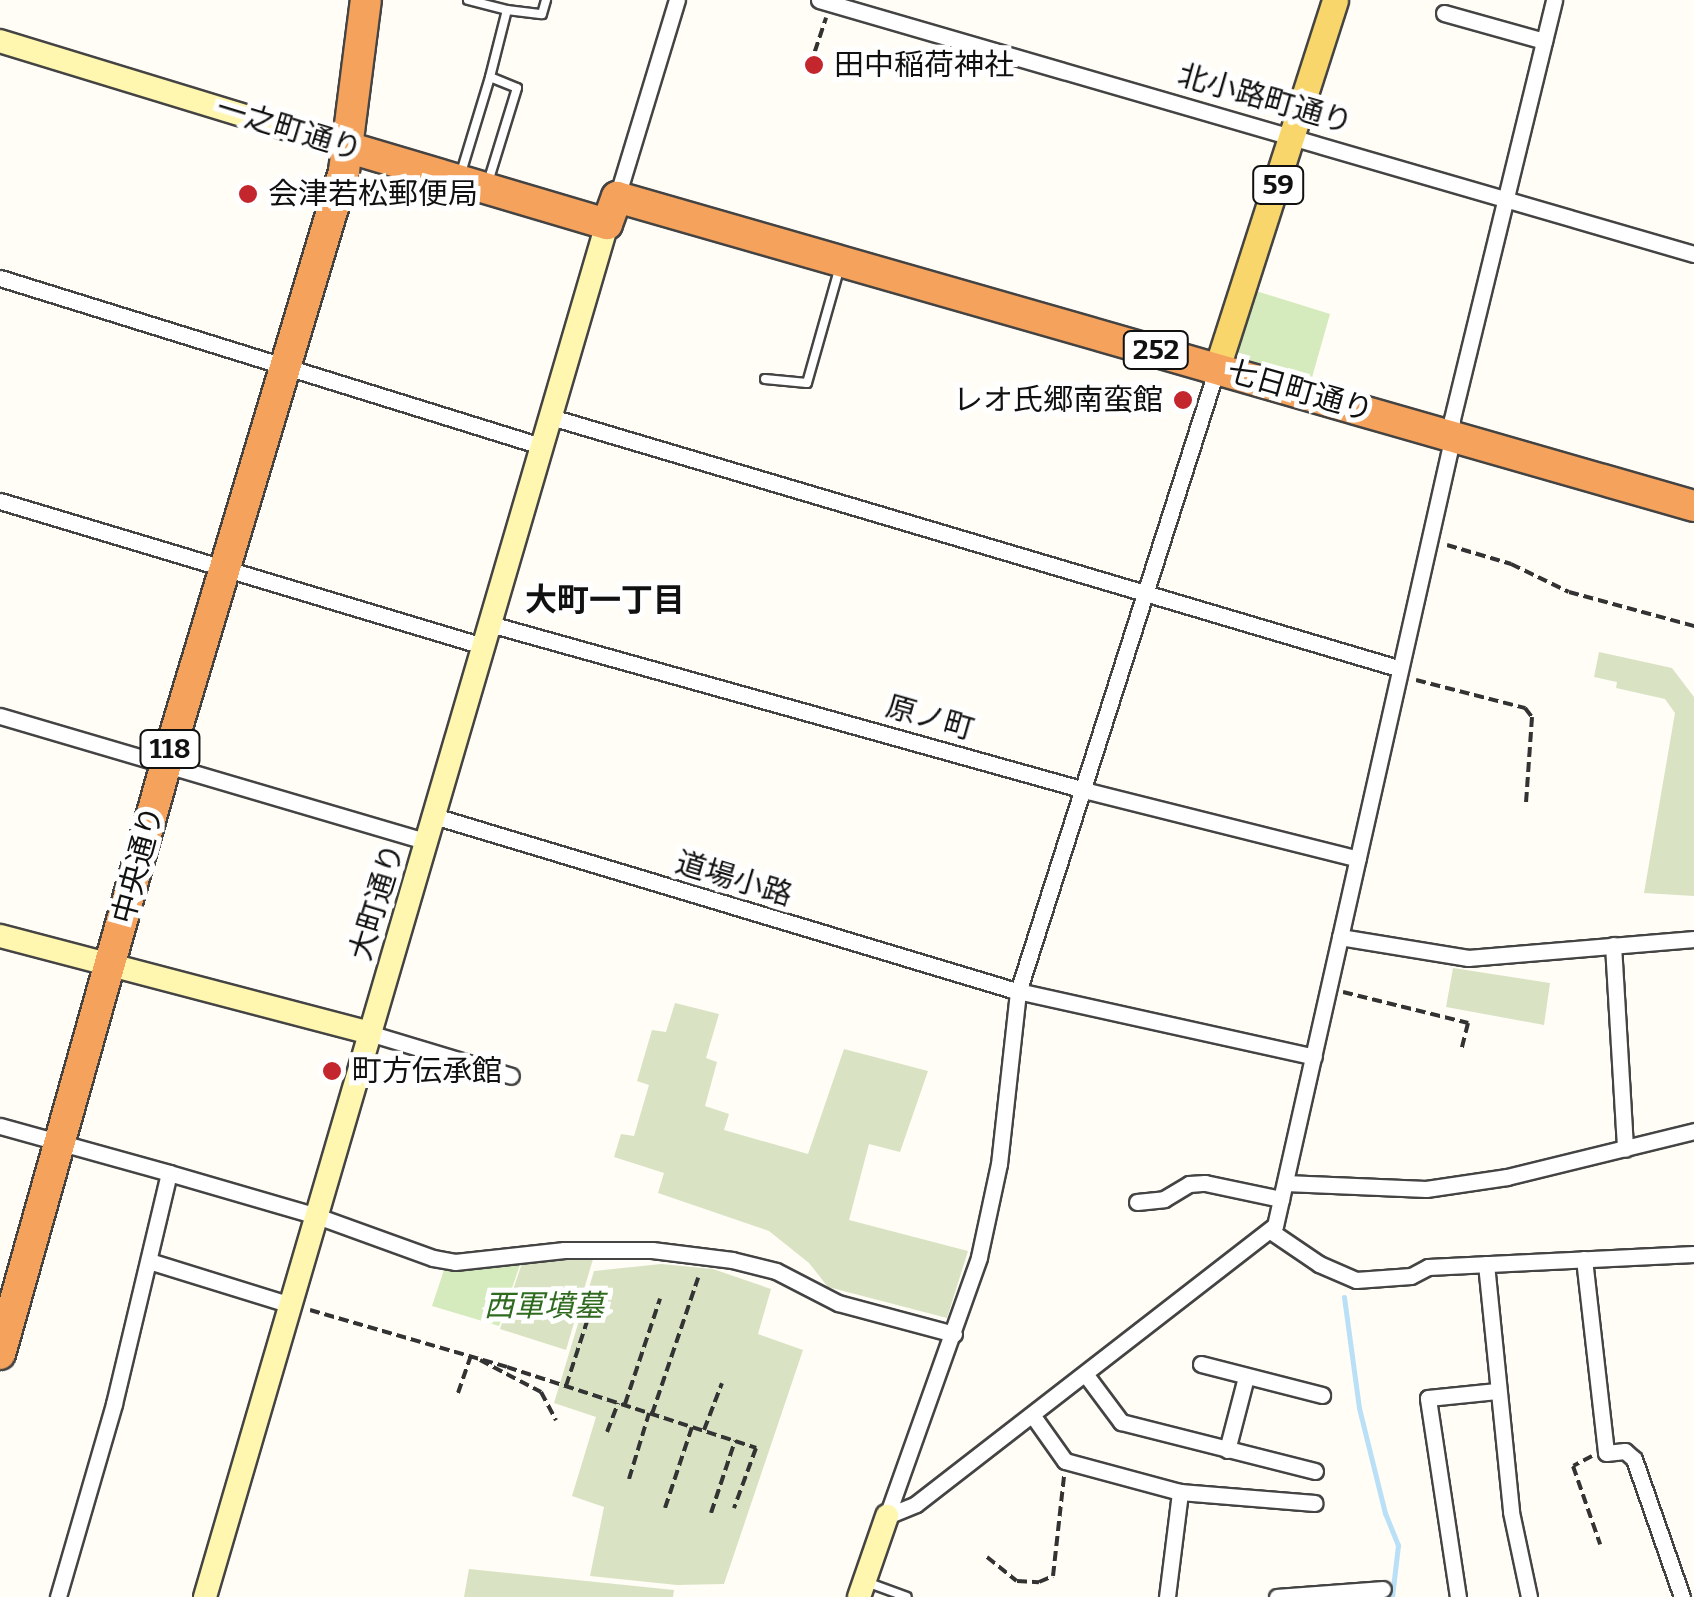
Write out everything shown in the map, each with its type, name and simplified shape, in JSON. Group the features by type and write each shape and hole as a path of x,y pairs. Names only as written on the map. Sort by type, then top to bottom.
{"highway":[{"name":"118","path":"350,148 366,0"},
{"name":"一之町通り","path":"350,148 472,184 612,211"},
{"name":"中央通り","path":"0,1354 63,1142 166,764 350,148"},
{"name":"七日町通り","path":"612,211 842,261 1694,506"}],"main road":[{"name":"59","path":"1216,368 1335,0"}],"street":[{"path":"612,211 677,0"},
{"path":"887,1516 916,1504 1272,1232 1450,434 1554,0"},
{"name":"北小路町通り","path":"824,4 1694,254"},
{"path":"1444,13 1544,41"},
{"name":"一之町通り","path":"0,42 350,148"},
{"name":"大町通り","path":"205,1597 612,211"},
{"path":"0,278 541,446"},
{"path":"862,1590 978,1257 1000,1164 1018,992 1216,368"},
{"path":"551,417 1397,672"},
{"name":"原ノ町","path":"0,501 226,570 1358,859"},
{"path":"0,716 427,842"},
{"name":"道場小路","path":"434,816 1018,992 1314,1056"},
{"path":"0,936 369,1033 511,1076"},
{"path":"1340,938 1468,958 1694,939"},
{"path":"1613,945 1625,1149"},
{"path":"0,1126 318,1216 455,1262 564,1250 652,1250 732,1260 776,1270 838,1303 954,1334"},
{"path":"1137,1202 1164,1199 1190,1184 1205,1183 1283,1191 1426,1189 1507,1177 1694,1131"},
{"path":"58,1597 114,1404 170,1173"},
{"path":"1272,1232 1320,1264 1356,1280 1411,1276 1428,1267 1694,1254"},
{"path":"1584,1259 1606,1453 1625,1451 1634,1459 1682,1597"},
{"path":"148,1261 291,1305"},
{"path":"1486,1264 1517,1557 1529,1597"},
{"path":"1201,1364 1322,1395"},
{"path":"1086,1375 1121,1422 1315,1472"},
{"path":"1227,1450 1246,1377"},
{"path":"1458,1597 1428,1398 1497,1391"},
{"path":"1033,1416 1066,1461 1180,1492 1315,1504"},
{"path":"1167,1597 1180,1492"},
{"path":"1278,1597 1383,1589"}],"lane":[{"path":"468,0 542,14 546,0"},
{"path":"472,184 490,77 507,10"},
{"path":"472,184 517,88 490,77"},
{"path":"765,380 807,382 842,261"},
{"path":"862,1590 907,1597"}],"path":[{"path":"810,66 824,4"},
{"path":"1428,539 1511,564 1568,592 1694,626"},
{"path":"1397,672 1526,708 1532,717 1526,803"},
{"path":"1329,988 1468,1023 1462,1051"},
{"path":"630,1479 698,1278"},
{"path":"566,1386 594,1300"},
{"path":"607,1432 660,1300"},
{"path":"291,1305 470,1356 756,1448 734,1508"},
{"path":"458,1393 470,1356"},
{"path":"470,1356 542,1392 556,1420"},
{"path":"703,1431 722,1383"},
{"path":"664,1508 692,1427"},
{"path":"710,1513 735,1441"},
{"path":"1600,1544 1572,1466 1606,1453"},
{"path":"987,1557 1017,1581 1039,1582 1053,1576 1066,1461"}],"green space":[{"path":"1256,291 1330,314 1311,381 1236,357"},
{"path":"1599,652 1672,668 1694,697 1694,896 1644,893 1675,713 1665,699 1616,688 1617,682 1594,677"},
{"path":"1453,968 1550,983 1544,1025 1446,1007"},
{"path":"675,1003 719,1014 706,1058 717,1062 705,1106 729,1114 724,1130 808,1154 844,1049 928,1071 900,1152 869,1144 849,1220 968,1251 947,1318 828,1287 809,1263 769,1231 658,1193 664,1173 614,1157 621,1134 634,1136 649,1085 637,1081 652,1030 666,1032"},
{"path":"523,1256 499,1326 432,1306 446,1264"},
{"name":"西軍墳墓","path":"524,1257 593,1259 566,1350 500,1329"},
{"path":"661,1264 713,1269 771,1289 758,1334 803,1350 724,1584 677,1585 590,1576 604,1507 572,1496 596,1417 554,1403 594,1271"},
{"path":"469,1569 674,1590 673,1597 464,1597"}],"waterway":[{"path":"1344,1297 1359,1408 1385,1513 1398,1545 1392,1597"}],"place":[{"name":"田中稲荷神社","path":"814,65"},
{"name":"会津若松郵便局","path":"248,194"},
{"name":"レオ氏郷南蛮館","path":"1183,400"},
{"name":"町方伝承館","path":"332,1071"}],"district":[{"name":"大町一丁目","path":"605,600"}]}
